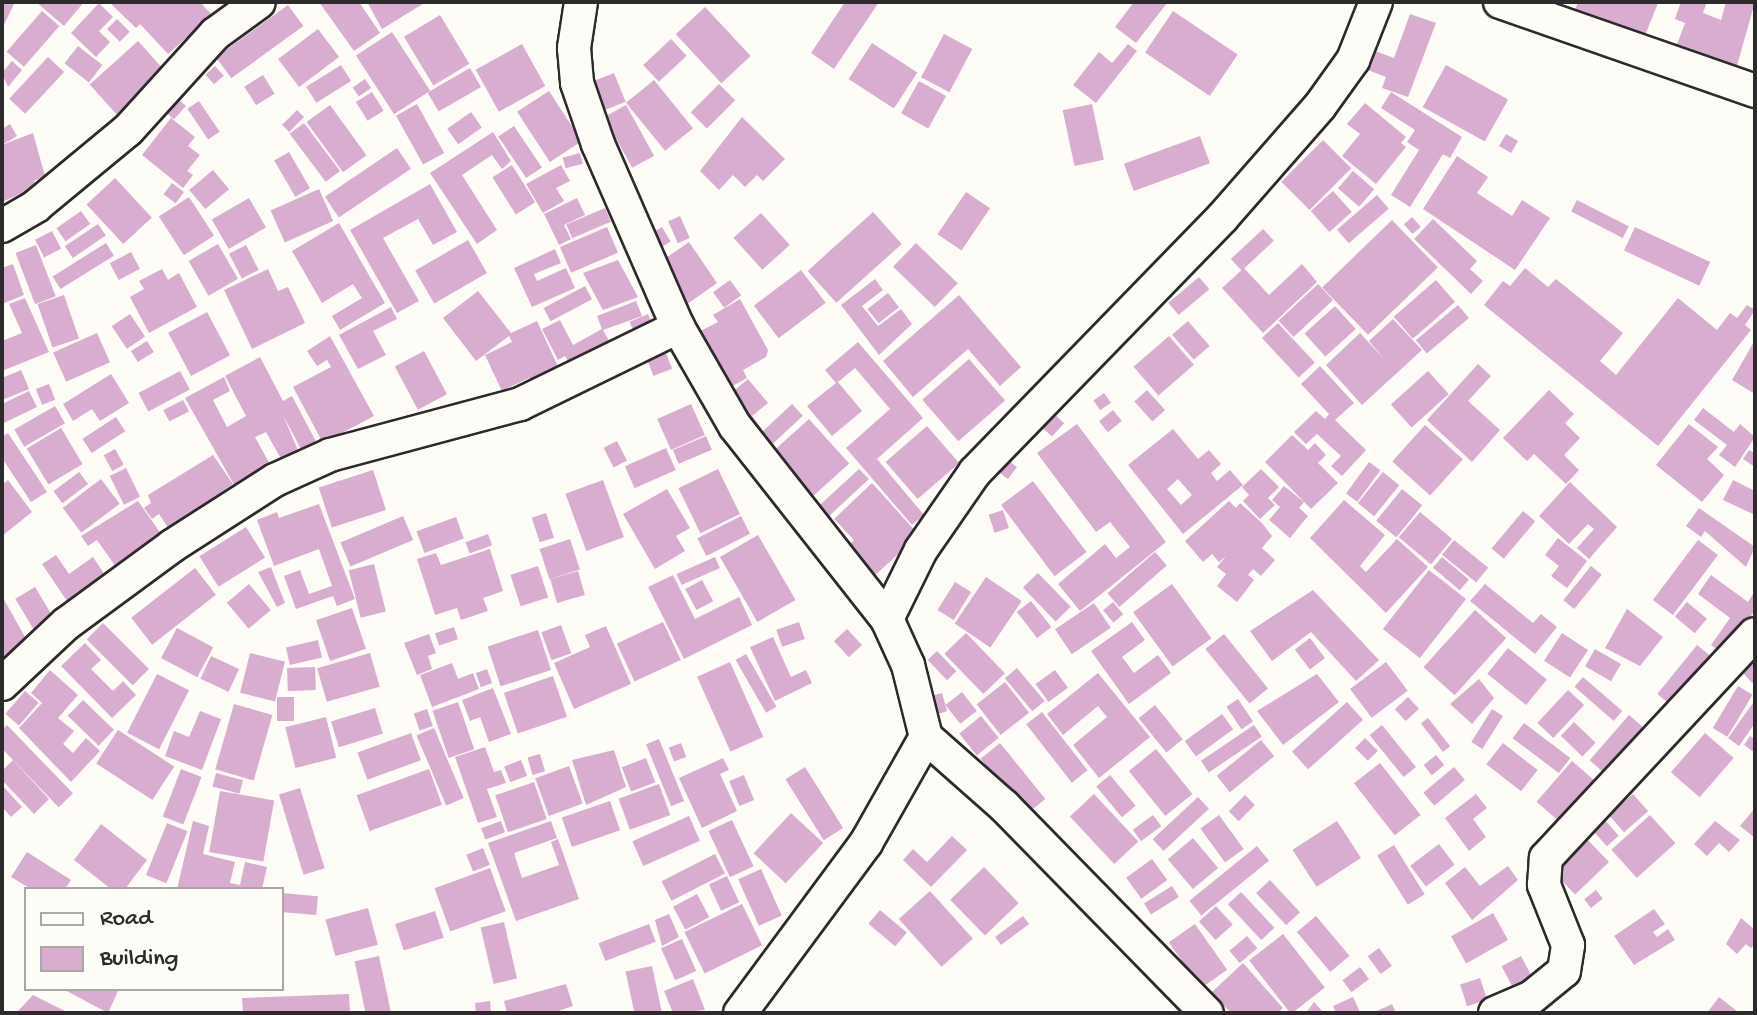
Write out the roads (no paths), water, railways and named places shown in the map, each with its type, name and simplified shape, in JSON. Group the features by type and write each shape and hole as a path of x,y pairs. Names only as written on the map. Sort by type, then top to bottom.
{"street":[{"path":"2,226 36,206 128,130 215,34 259,2"},
{"path":"581,2 574,48 577,83 598,144 678,327 735,426 887,619 908,665 926,737 1004,806 1207,1013"},
{"path":"887,619 921,550 975,472 1222,218 1320,106 1353,60 1376,2"},
{"path":"1500,2 1755,91"},
{"path":"2,684 66,624 172,546 275,480 330,455 520,404 678,327"},
{"path":"1495,1013 1532,997 1564,971 1568,945 1544,885 1546,858 1755,634"},
{"path":"740,1013 866,843 926,737"}]}
